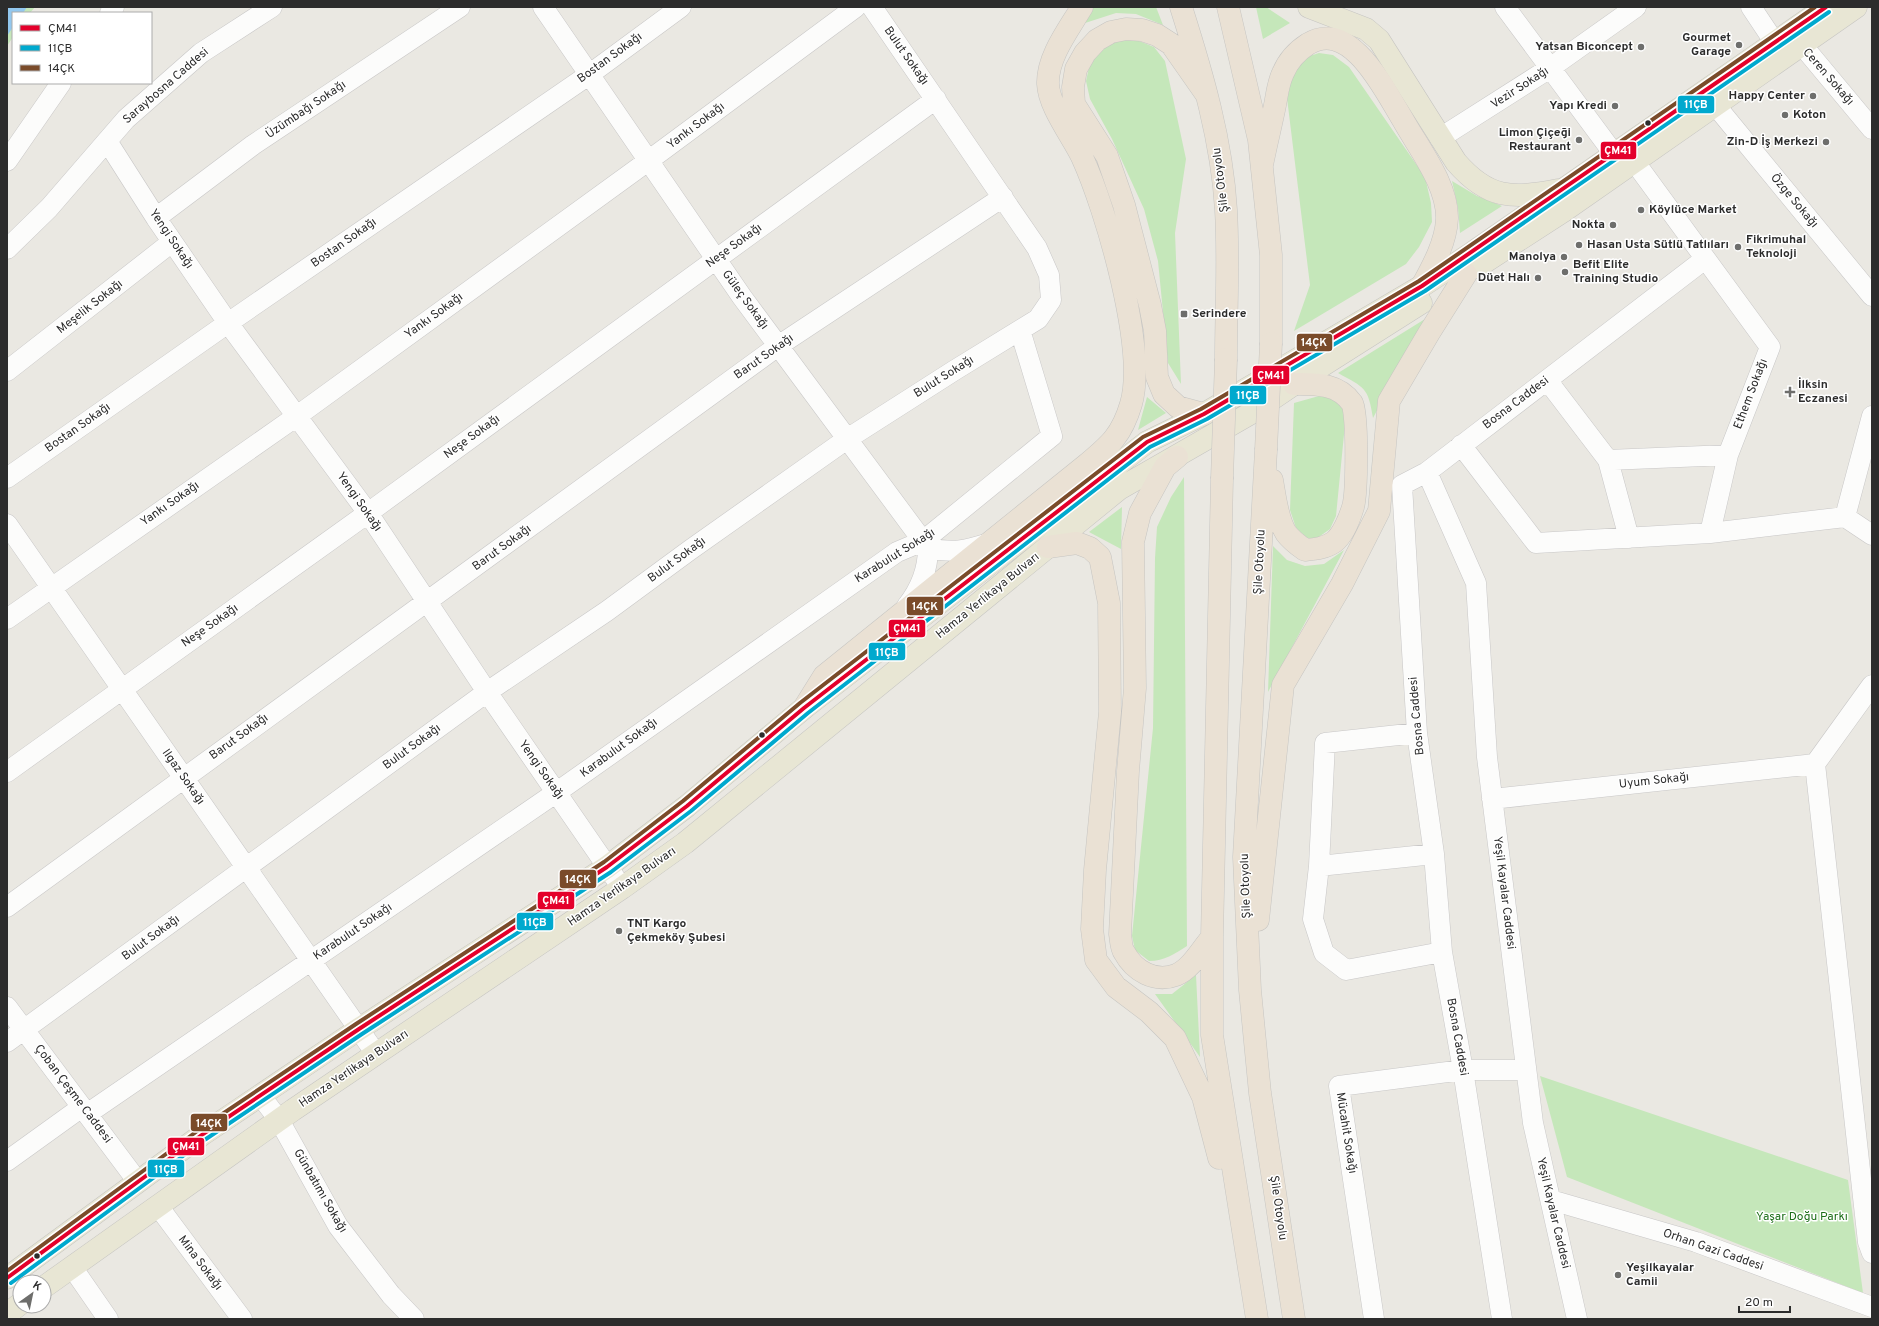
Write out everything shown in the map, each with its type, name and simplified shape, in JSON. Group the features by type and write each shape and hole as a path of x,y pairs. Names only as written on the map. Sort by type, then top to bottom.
{"highway":[{"path":"804,708 824,676 1112,443 1123,425 1132,402 1136,362 1128,312 1108,229 1082,158 1051,100 1048,84 1050,68 1058,49 1082,7"},
{"name":"Şile Otoyolu","path":"1181,7 1206,94 1218,146 1226,209 1226,359 1212,937"},
{"path":"1228,7 1249,91 1259,140 1271,255 1271,343 1266,450 1278,513 1286,532 1305,550 1321,548 1335,541 1344,528 1353,506 1356,425 1353,404 1343,394 1329,385 1294,384"},
{"path":"1244,7 1250,54 1249,91"},
{"path":"1204,414 1178,407 1164,394 1157,378 1155,331 1150,305 1124,205 1107,156 1074,104 1073,88 1076,69 1085,53 1097,40 1111,32 1126,29 1149,33 1171,44 1206,94"},
{"path":"1262,165 1278,88 1282,74 1289,62 1300,49 1325,37 1340,41 1354,49 1365,61 1395,108 1438,181 1445,198 1447,218 1445,232 1437,257 1422,286"},
{"path":"1250,990 1283,685 1342,584 1379,511 1389,401 1466,274"},
{"name":"Şile Otoyolu","path":"1266,450 1244,857 1250,990 1260,1093 1294,1319"},
{"path":"1177,457 1165,468 1140,513 1133,542 1135,688 1128,771 1120,934 1123,952 1137,969 1156,978 1176,975 1191,964 1212,937"},
{"path":"1048,547 1077,544 1090,548 1100,557 1109,603 1110,712 1095,870 1092,929 1096,960 1116,987 1149,1012 1175,1038 1203,1097 1248,1266"},
{"path":"1212,937 1212,1035 1257,1319"}],"main road":[{"path":"1309,7 1366,29 1380,40 1401,72 1440,138 1464,172 1484,188 1500,194 1518,195 1537,194 1561,190"},
{"name":"Hamza Yerlikaya Bulvarı","path":"7,1278 203,1134 358,1030 607,867 687,806 804,708 1147,442 1204,414 1422,286 1775,43 1839,10"},
{"name":"Hamza Yerlikaya Bulvarı","path":"52,1281 279,1120 622,888 685,843 1119,489 1253,412 1294,384 1565,210 1802,46 1839,10"}],"street":[{"name":"Saraybosna Caddesi","path":"7,249 49,208 126,119 201,53 272,7"},
{"name":"Üzümbağı Sokağı","path":"156,218 253,145 460,7"},
{"name":"Güleç Sokağı","path":"543,7 716,259 778,346 925,544"},
{"name":"Bostan Sokağı","path":"7,478 228,323 590,74 681,7"},
{"name":"Yankı Sokağı","path":"7,619 297,416 648,161 856,7"},
{"name":"Bulut Sokağı","path":"7,1042 487,692 607,612 690,550 847,439 1038,319 1051,300 1049,275 1037,248 872,7"},
{"path":"1505,7 1614,154"},
{"name":"Vezir Sokağı","path":"1440,138 1550,68 1636,7"},
{"path":"1751,7 1775,43"},
{"name":"Ceren Sokağı","path":"1775,43 1802,46 1872,129"},
{"path":"7,161 60,84"},
{"path":"35,144 75,84"},
{"name":"Neşe Sokağı","path":"7,772 368,513 936,99"},
{"name":"Özge Sokağı","path":"1716,106 1872,296"},
{"name":"Yengi Sokağı","path":"107,141 172,242 228,323 368,513 487,692 622,888"},
{"name":"Ethem Sokağı","path":"1634,162 1770,347 1728,455 1710,533"},
{"name":"Barut Sokağı","path":"7,907 183,777 427,602 778,346 1003,197"},
{"name":"Meşelik Sokağı","path":"7,371 172,242"},
{"name":"Bosna Caddesi","path":"1502,1319 1463,1070 1442,952 1434,854 1417,734 1402,485 1427,472 1705,259"},
{"name":"Karabulut Sokağı","path":"7,1161 311,961 557,792 897,552 925,544 1052,436 1020,330"},
{"path":"1547,380 1608,460 1629,538"},
{"path":"1845,517 1872,416"},
{"path":"1461,445 1536,543 1710,533 1845,517 1872,535"},
{"path":"1608,460 1728,455"},
{"name":"Yeşil Kayalar Caddesi","path":"1427,472 1476,583 1486,757 1532,1123 1551,1200 1576,1319"},
{"name":"Ilgaz Sokağı","path":"7,524 376,1054"},
{"path":"903,612 916,595 925,576 928,561 925,544 948,551 965,550 989,543"},
{"path":"1872,685 1815,764 1868,1237 1872,1253"},
{"path":"1417,734 1325,743 1319,866 1313,920 1324,953 1346,970 1442,952"},
{"name":"Uyum Sokağı","path":"1492,799 1815,764"},
{"path":"1319,866 1434,854"},
{"name":"Çoban Çeşme Caddesi","path":"7,1007 138,1182"},
{"name":"Mücahit Sokağı","path":"1374,1319 1339,1086 1463,1070 1526,1070"},
{"name":"Günbatımı Sokağı","path":"260,1095 279,1120 338,1226 392,1295 414,1319"},
{"name":"Orhan Gazi Caddesi","path":"1551,1200 1696,1242 1872,1307"},
{"name":"Mina Sokağı","path":"158,1206 242,1319"},
{"path":"72,1267 108,1319"}],"green space":[{"path":"7,7 35,7 31,12 12,12 12,38 7,46"},
{"path":"1092,7 1156,7 1163,25 1136,14 1116,13 1082,24"},
{"path":"1256,7 1266,7 1290,23 1263,39"},
{"path":"1134,39 1154,47 1165,61 1186,159 1175,233 1181,384 1168,363 1158,261 1144,209 1112,139 1090,99 1086,81 1090,63 1098,51 1113,40"},
{"path":"1319,53 1333,55 1349,67 1425,177 1431,203 1432,222 1419,247 1406,264 1294,331 1310,285 1287,98 1292,76 1297,65 1304,58"},
{"path":"1452,181 1477,196 1502,206 1460,233 1458,208"},
{"path":"1425,319 1373,418 1369,400 1364,390 1354,382 1338,373"},
{"path":"1319,396 1333,398 1339,402 1346,414 1336,516 1330,529 1316,539 1307,538 1296,528 1290,510 1294,403"},
{"path":"1147,397 1166,413 1138,430"},
{"path":"1184,477 1187,946 1165,958 1149,961 1135,950 1132,936 1153,728 1155,558 1157,527 1171,497"},
{"path":"1122,507 1121,549 1089,532"},
{"path":"1273,546 1287,560 1305,566 1324,564 1344,550 1268,692"},
{"path":"1196,975 1200,1057 1155,994 1172,994"},
{"name":"Yaşar Doğu Parkı","path":"1540,1076 1848,1180 1863,1293 1567,1177"}],"water":[{"path":"7,7 27,7 24,12 12,12 12,28 7,36"}],"transit line":[{"name":"14ÇK","path":"7,1271 200,1129 356,1024 604,862 683,801 800,703 1143,437 1201,409 1419,281 1815,7"},
{"name":"ÇM41","path":"7,1278 203,1134 359,1029 607,867 687,806 804,708 1147,442 1204,414 1422,286 1826,7"},
{"name":"11ÇB","path":"11,1283 206,1139 362,1034 611,872 691,811 808,713 1150,447 1207,419 1425,291 1829,12"}],"place":[{"name":"Gourmet Garage","path":"1739,45"},
{"name":"Yatsan Biconcept","path":"1641,47"},
{"name":"Happy Center","path":"1813,96"},
{"name":"Yapı Kredi","path":"1615,106"},
{"name":"Koton","path":"1785,115"},
{"name":"Limon Çiçeği Restaurant","path":"1579,140"},
{"name":"Zin-D İş Merkezi","path":"1826,142"},
{"name":"Köylüce Market","path":"1641,210"},
{"name":"Nokta","path":"1613,225"},
{"name":"Hasan Usta Sütlü Tatlıları","path":"1579,245"},
{"name":"Fikrimuhal Teknoloji","path":"1738,247"},
{"name":"Manolya","path":"1564,257"},
{"name":"Befit Elite Training Studio","path":"1565,272"},
{"name":"Düet Halı","path":"1538,278"},
{"name":"Serindere","path":"1184,314"},
{"name":"İlksin Eczanesi","path":"1790,392"},
{"name":"TNT Kargo Çekmeköy Şubesi","path":"619,931"},
{"name":"Yeşilkayalar Camii","path":"1618,1275"}]}
